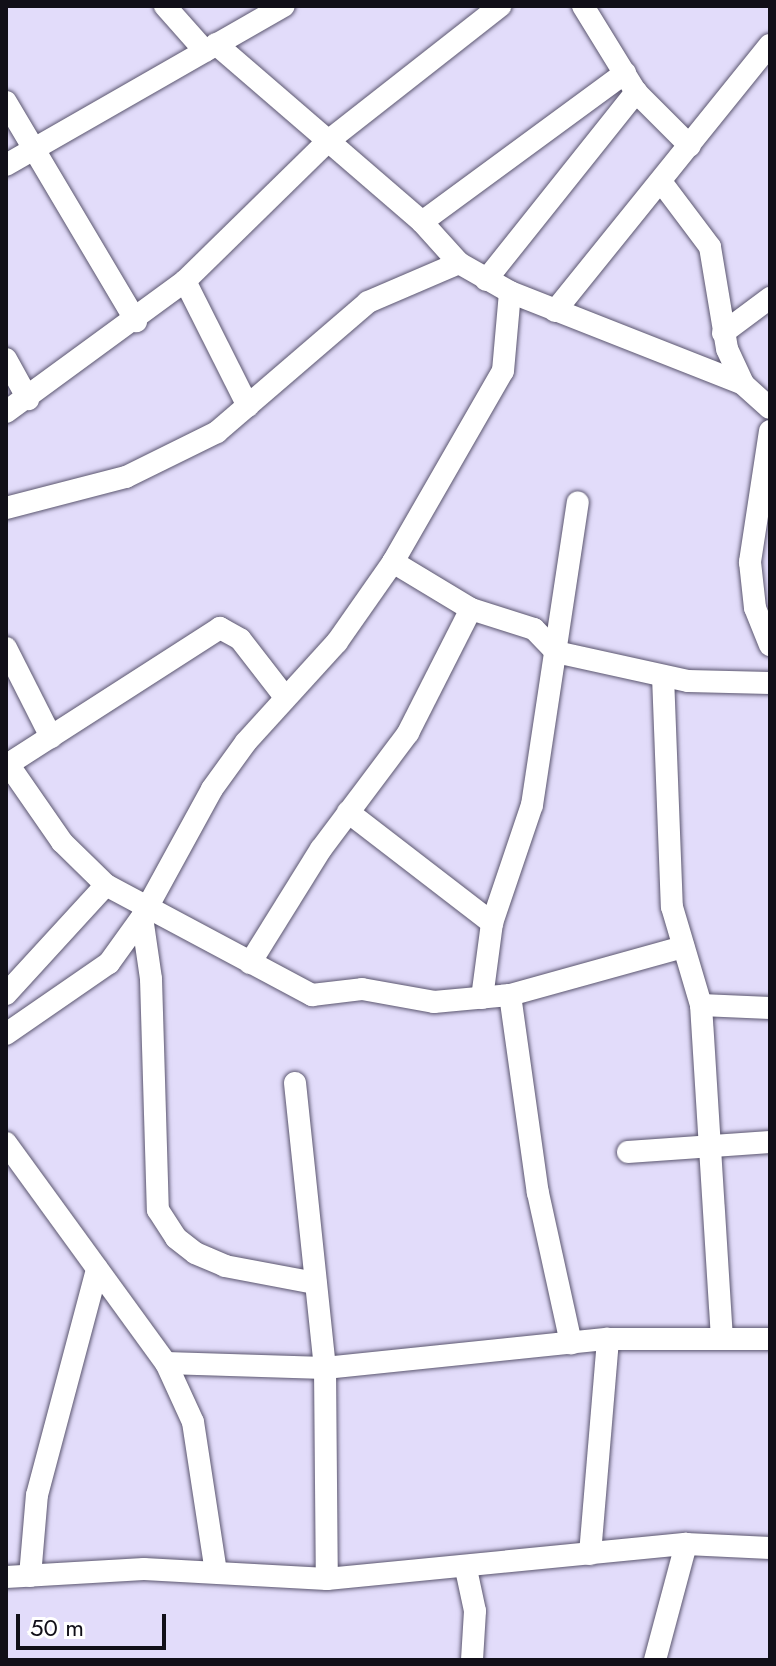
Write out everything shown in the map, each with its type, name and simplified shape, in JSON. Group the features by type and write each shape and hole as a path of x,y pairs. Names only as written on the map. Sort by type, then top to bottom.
{"street":[{"path":"165,6 210,48 328,141 422,222 459,263 510,292 743,384 770,408"},
{"path":"6,412 136,321 185,281 328,141 500,6"},
{"path":"583,6 631,82 690,146"},
{"path":"6,165 210,48 269,9"},
{"path":"555,311 769,49"},
{"path":"422,222 631,82"},
{"path":"486,280 631,82"},
{"path":"6,102 136,321"},
{"path":"662,183 710,247 720,282 723,333 743,384"},
{"path":"6,508 126,477 217,432 368,302 459,263"},
{"path":"185,281 248,406"},
{"path":"7,1030 75,992 109,963 145,912 212,789 285,697 337,642 393,562 503,371 510,292"},
{"path":"723,333 770,298"},
{"path":"6,359 28,399"},
{"path":"770,431 764,509 750,562 755,608 770,645"},
{"path":"482,998 492,923 532,805 578,502"},
{"path":"393,562 471,609 534,629 556,652 663,676 770,683"},
{"path":"250,963 348,812 408,733 471,609"},
{"path":"285,697 240,639 220,628 7,765 53,831 106,885 145,912 312,995 362,989 434,1002 510,995 683,947"},
{"path":"6,648 51,737"},
{"path":"663,676 672,907 701,1005 707,1146 722,1337"},
{"path":"348,812 492,923"},
{"path":"6,994 106,885"},
{"path":"145,912 151,979 158,1210 176,1238 195,1253 225,1266 315,1283"},
{"path":"510,995 538,1193 571,1343"},
{"path":"701,1005 770,1008"},
{"path":"295,1083 325,1368 327,1579"},
{"path":"628,1152 770,1142"},
{"path":"6,1143 166,1363 193,1422 216,1572"},
{"path":"30,1576 37,1495 97,1269"},
{"path":"166,1363 325,1368 608,1339 770,1338"},
{"path":"590,1554 608,1339"},
{"path":"6,1577 144,1569 327,1579 466,1569 686,1544 770,1548"},
{"path":"655,1660 686,1544"},
{"path":"466,1569 475,1611 472,1660"}]}
